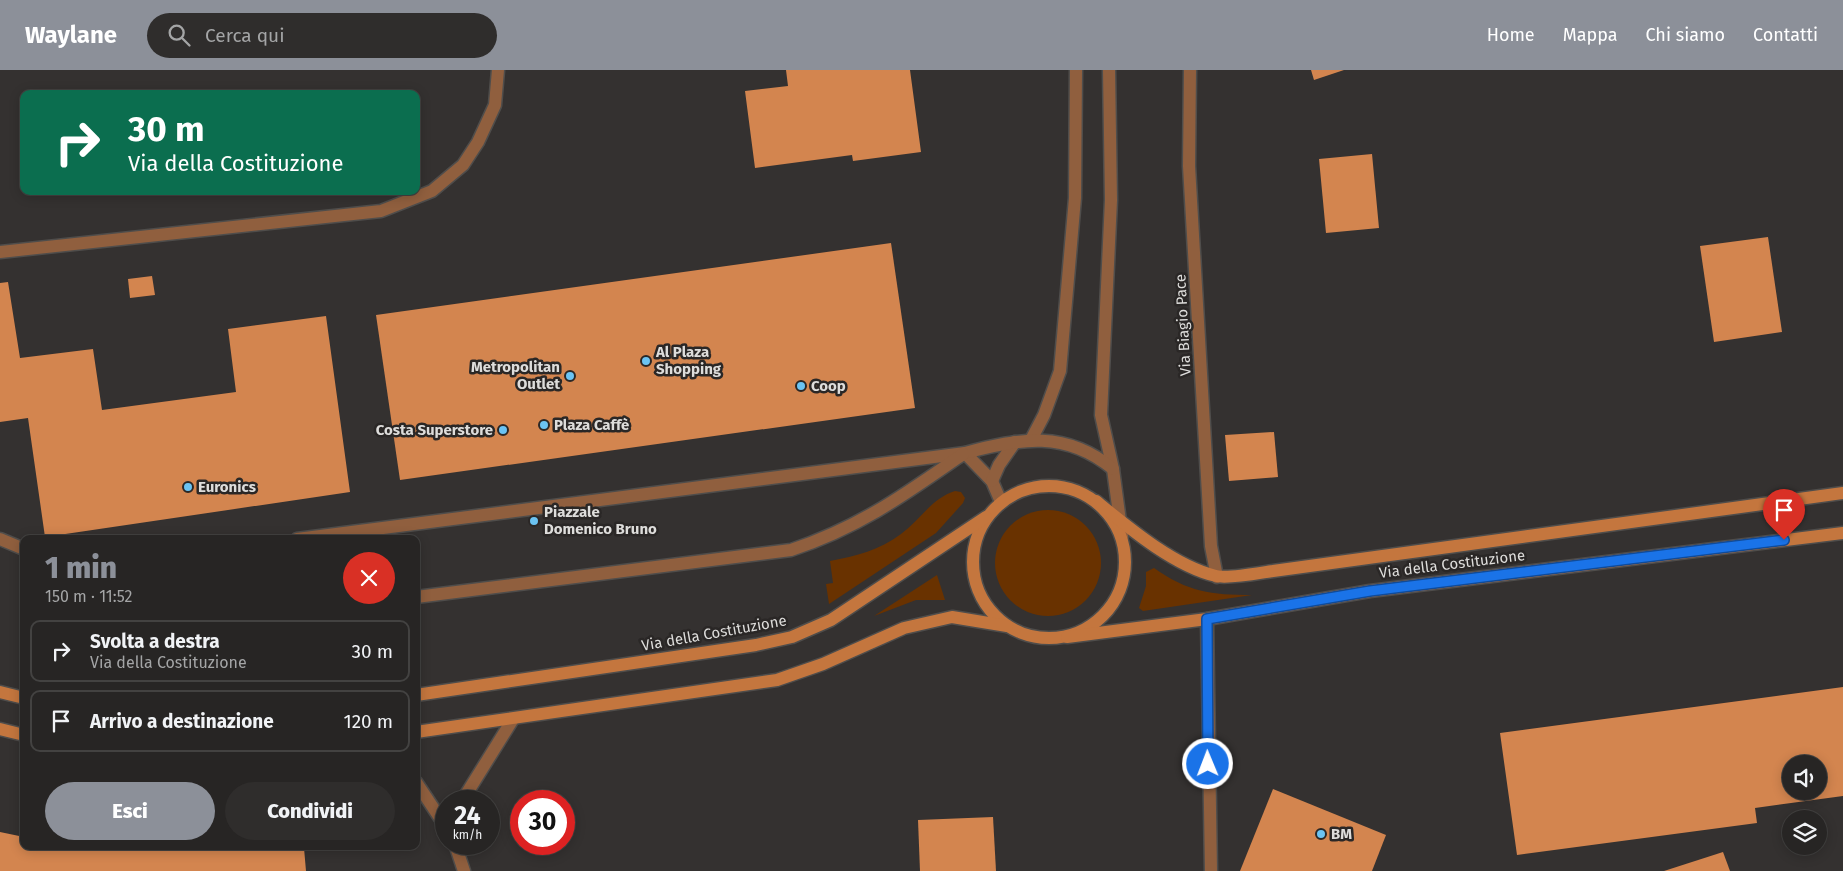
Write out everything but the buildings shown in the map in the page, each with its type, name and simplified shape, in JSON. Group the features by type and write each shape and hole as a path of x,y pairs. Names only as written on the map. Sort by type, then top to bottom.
{"main road":[{"path":"420,731 778,680 823,664 904,628 952,617 1007,626 1026,635 1046,638 1067,636 1087,629 1104,616 1117,599 1125,572 1126,558 1122,536 1112,517 1096,501 1078,491 1059,486 1038,486 1018,491 1000,502 986,517 977,535 972,555 974,575 980,595 992,612 1007,626"},
{"name":"Via della Costituzione","path":"1096,501 1120,521 1185,563 1218,577 1843,493"},
{"name":"Via della Costituzione","path":"420,694 756,645 792,637 831,620 986,517"},
{"name":"Via della Costituzione","path":"1067,636 1207,619 1370,591 1843,533"},
{"path":"0,692 20,697"},
{"path":"0,729 20,734"}],"street":[{"path":"5,251 381,211 432,191 464,164 478,142 495,105 498,70"},
{"path":"1031,440 1044,415 1060,371 1075,198 1076,70"},
{"path":"1109,70 1110,200 1101,415 1113,469 1122,536"},
{"name":"Via Biagio Pace","path":"1190,70 1190,176 1211,546 1218,577"},
{"path":"358,534 965,453 1031,440 1054,441 1080,447 1113,469"},
{"path":"992,481 999,465 1015,442"},
{"path":"965,453 992,481 1000,502"},
{"path":"420,596 791,550 827,538 876,513 965,453"},
{"path":"0,539 20,547"},
{"path":"1207,619 1210,871"},
{"path":"469,790 513,718"},
{"path":"420,788 435,810"},
{"path":"459,855 464,871"}],"shaded area":[{"path":"955,491 961,492 965,498 963,503 936,533 829,604 826,584 833,583 830,561 876,548 893,540 926,510 947,494"},
{"path":"1048,510 1068,514 1085,526 1097,543 1101,563 1097,583 1085,600 1068,612 1048,616 1028,612 1011,600 999,583 995,563 999,543 1011,526 1028,514"},
{"path":"1154,568 1189,587 1212,593 1252,595 1143,611 1139,608 1146,586 1146,572"},
{"path":"937,575 945,600 916,600 874,616"}],"place":[{"name":"Al Plaza Shopping","path":"646,361"},
{"name":"Metropolitan Outlet","path":"570,376"},
{"name":"Coop","path":"801,386"},
{"name":"Plaza Caffè","path":"544,425"},
{"name":"Costa Superstore","path":"503,430"},
{"name":"Euronics","path":"188,487"},
{"name":"Piazzale Domenico Bruno","path":"534,521"},
{"name":"BM","path":"1321,834"}],"route":[{"path":"1208,764 1207,619 1370,591 1784,540"}]}
